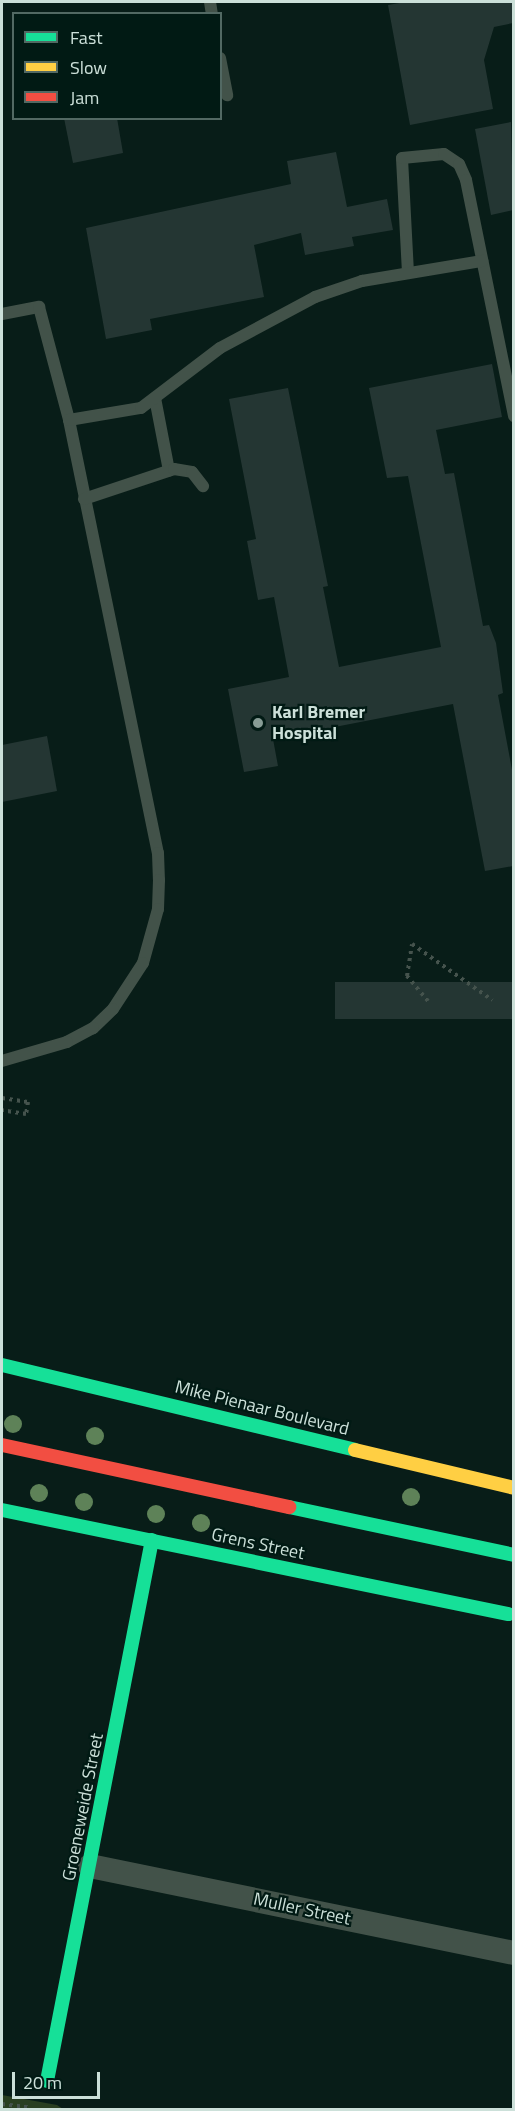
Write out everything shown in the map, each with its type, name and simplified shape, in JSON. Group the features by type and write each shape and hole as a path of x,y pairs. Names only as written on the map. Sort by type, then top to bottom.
{"street":[{"name":"Mike Pienaar Boulevard","path":"2,1365 513,1488"},
{"path":"2,1445 513,1556"},
{"name":"Grens Street","path":"2,1510 508,1614"},
{"name":"Groeneweide Street","path":"47,2081 152,1540"},
{"name":"Muller Street","path":"90,1866 513,1953"}],"lane":[{"path":"222,69 227,95"},
{"path":"408,273 402,158 429,153 449,156 462,169 513,416"},
{"path":"69,420 133,410 155,398 220,348 270,318 362,281 482,261"},
{"path":"2,314 39,307 69,420 158,853 158,909 143,963 113,1009 93,1028 67,1042 2,1060"},
{"path":"155,398 169,471"},
{"path":"84,499 169,471 192,472 203,486"}],"path":[{"path":"428,1001 407,976 412,944 492,1000"},
{"path":"2,1098 28,1102 26,1114 2,1110"}],"green space":[{"path":"2,2095 57,2105 63,2109 2,2109"}],"building":[{"path":"405,2 513,2 513,23 494,27 484,60 493,109 410,125 388,5"},
{"path":"64,120 117,120 123,153 73,163"},
{"path":"511,122 513,210 491,215 475,129"},
{"path":"336,152 347,207 387,199 393,230 352,237 354,246 305,255 301,233 254,245 264,297 150,319 152,330 106,339 86,228 291,184 287,161"},
{"path":"492,364 502,417 436,430 445,474 454,473 483,626 489,625 496,643 503,693 498,695 513,775 513,866 485,871 453,704 273,739 278,766 244,772 228,689 289,677 274,597 258,600 247,541 256,539 229,399 288,388 328,586 323,587 339,667 441,647 408,476 387,478 369,388"},
{"path":"47,736 57,791 2,802 2,745"},
{"path":"335,982 513,982 513,1019 335,1019"}],"traffic: fast":[{"path":"2,1365 355,1450"},
{"path":"289,1507 514,1555"},
{"path":"2,1510 508,1614"},
{"path":"47,2081 152,1540"}],"traffic: slow":[{"path":"355,1450 514,1488"}],"traffic: jam":[{"path":"2,1445 289,1507"}],"place":[{"name":"Karl Bremer Hospital","path":"258,723"}]}
